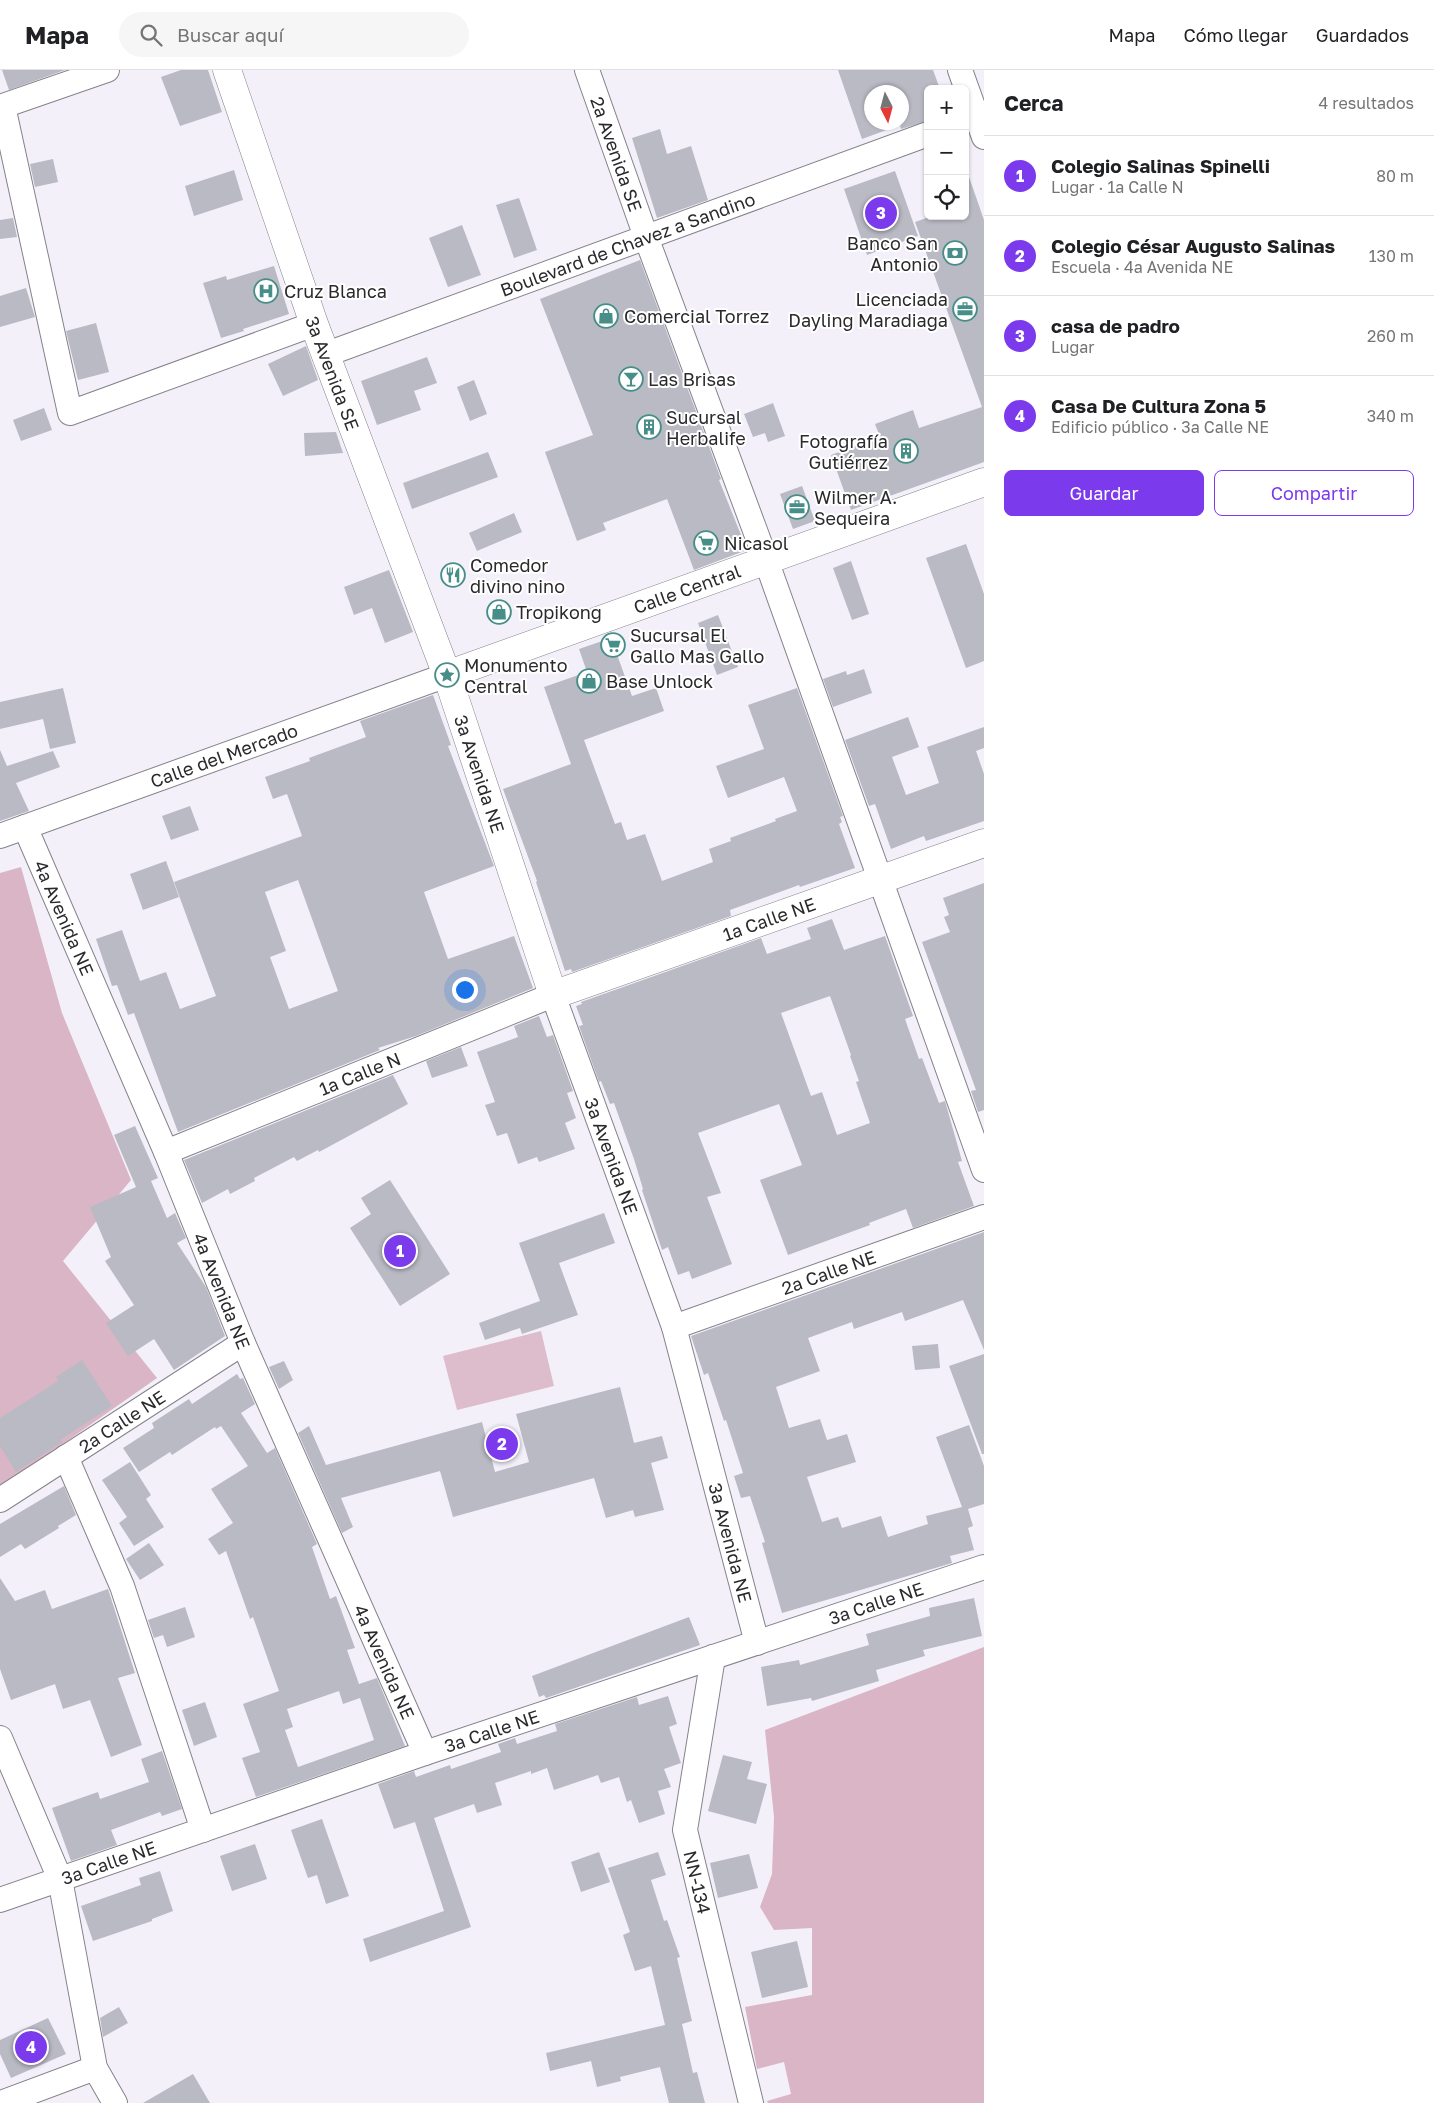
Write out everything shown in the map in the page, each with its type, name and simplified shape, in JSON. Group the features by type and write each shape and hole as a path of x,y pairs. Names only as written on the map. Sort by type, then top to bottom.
{"highway":[{"name":"3a Avenida SE","path":"227,70 314,324 327,354 447,675"},
{"name":"Calle Central","path":"447,675 984,482"},
{"name":"3a Avenida NE","path":"447,675 553,995"},
{"name":"1a Calle NE","path":"553,995 984,843"}],"street":[{"path":"107,70 3,106 70,413 314,324"},
{"name":"2a Avenida SE","path":"587,70 646,237 766,560 984,1170"},
{"path":"960,70 978,122"},
{"name":"Boulevard de Chavez a Sandino","path":"327,354 924,135"},
{"name":"Calle del Mercado","path":"0,836 447,675"},
{"name":"4a Avenida NE","path":"25,826 166,1152 243,1343 425,1753"},
{"name":"1a Calle N","path":"166,1152 553,995"},
{"name":"3a Avenida NE","path":"553,995 674,1327 757,1643"},
{"name":"2a Calle NE","path":"674,1327 984,1217"},
{"name":"2a Calle NE","path":"0,1500 243,1343"},
{"path":"66,1457 122,1586 202,1830"},
{"name":"3a Calle NE","path":"0,1900 425,1753 984,1567"},
{"name":"NN-134","path":"713,1657 685,1830 751,2103"},
{"path":"0,1738 60,1879 94,2068 115,2103"},
{"path":"1,2103 94,2068"}],"shaded area":[{"path":"21,867 62,1013 131,1180 63,1261 157,1378 0,1488 0,873"},
{"path":"541,1331 554,1386 457,1410 443,1356"},
{"path":"984,1647 984,2103 768,2103 767,2101 791,2094 784,2062 757,2069 745,2007 812,1995 812,1928 774,1930 760,1907 772,1874 774,1817 765,1730"}],"building":[{"path":"2,70 65,70 9,90"},
{"path":"181,70 208,70 222,112 180,126 161,77"},
{"path":"838,70 933,70 939,85 924,85 924,122 909,127 909,85 864,85 864,130 886,130 862,139"},
{"path":"660,129 667,154 691,146 708,200 657,218 632,138"},
{"path":"53,159 58,182 35,187 30,164"},
{"path":"234,170 243,200 194,216 185,186"},
{"path":"895,171 918,236 867,255 844,189"},
{"path":"969,177 984,220 984,462 851,510 831,455 880,437 875,424 913,410 919,428 982,407 915,222 924,219 969,220"},
{"path":"519,198 537,250 514,258 496,205"},
{"path":"13,218 17,237 0,239 0,220"},
{"path":"462,225 481,275 448,287 429,238"},
{"path":"640,260 721,479 719,480 747,550 694,570 667,499 603,523 606,530 577,541 545,452 593,435 540,299"},
{"path":"274,266 289,314 221,338 203,283 226,276 227,280"},
{"path":"26,288 35,317 0,327 0,296"},
{"path":"96,323 109,372 78,380 66,331"},
{"path":"306,346 318,380 283,396 268,364"},
{"path":"427,357 437,383 414,391 421,410 377,425 361,381"},
{"path":"474,380 487,414 470,421 457,387"},
{"path":"773,403 785,436 768,442 765,433 753,437 744,414"},
{"path":"44,408 52,430 21,441 13,420"},
{"path":"336,432 343,453 305,456 304,433"},
{"path":"488,452 498,477 412,509 403,483"},
{"name":"Wilmer A. Sequeira","path":"802,486 815,521 793,529 780,494"},
{"path":"514,513 522,532 477,551 469,533"},
{"path":"966,544 984,594 984,661 966,668 926,558"},
{"path":"851,561 869,614 852,620 833,568"},
{"path":"389,570 413,632 385,643 372,608 354,615 344,587"},
{"path":"718,615 738,667 717,675 698,623"},
{"path":"611,638 632,696 656,688 664,711 584,740 615,824 621,822 627,840 645,834 662,881 713,862 709,849 731,841 730,838 797,811 784,777 728,798 716,766 764,749 748,705 797,688 843,816 840,817 842,822 839,824 855,868 800,887 799,885 730,910 731,916 572,972 571,969 565,971 537,881 503,789 571,764 544,687 587,672 579,649"},
{"path":"864,669 872,693 833,707 823,679 846,671 847,675"},
{"path":"63,688 76,743 50,749 43,719 0,729 0,702"},
{"path":"433,695 451,745 448,746 494,866 424,892 448,959 514,936 533,988 416,1036 378,1048 380,1050 178,1132 134,1013 128,1015 117,985 112,986 96,939 122,930 140,981 166,972 180,1009 216,996 174,882 302,836 287,794 273,799 265,777 310,761 309,758 366,737 360,721","holes":["298,880 338,991 289,1009 270,957 286,951 265,892"]},
{"path":"908,717 919,747 892,757 906,795 939,783 927,747 984,727 984,748 976,751 984,774 984,821 926,841 924,836 891,849 875,804 869,806 845,740"},
{"path":"0,750 7,766 53,751 60,767 16,783 29,811 0,821"},
{"path":"190,806 199,830 171,840 162,816"},
{"path":"166,861 179,897 143,910 130,874"},
{"path":"984,883 984,1110 978,1112 971,1091 976,1090 922,942 950,932 944,917 949,915 943,898"},
{"path":"832,919 844,950 885,936 913,1016 905,1019 919,1059 922,1058 939,1103 945,1101 962,1161 958,1162 974,1206 913,1228 906,1209 869,1223 870,1225 788,1255 760,1180 802,1165 779,1104 698,1133 721,1193 707,1197 732,1264 692,1279 689,1271 678,1275 668,1247 662,1250 634,1159 614,1103 610,1104 601,1081 599,1082 579,1026 583,1025 576,1006 582,1004 581,1002 761,938 767,954 811,939 807,928","holes":["830,996 859,1081 856,1082 870,1123 837,1135 822,1092 811,1096 781,1013"]},
{"path":"539,1016 547,1037 553,1035 573,1091 567,1093 576,1118 565,1123 575,1149 539,1162 537,1157 518,1164 507,1133 497,1136 485,1105 495,1102 477,1052 518,1037 514,1026"},
{"path":"461,1047 468,1066 432,1078 426,1061"},
{"path":"393,1075 408,1104 319,1152 318,1150 297,1161 294,1157 254,1178 255,1181 230,1194 228,1189 202,1203 184,1160"},
{"path":"135,1126 158,1178 151,1181 167,1218 175,1213 186,1238 177,1243 206,1287 225,1336 174,1370 154,1339 128,1356 106,1323 134,1305 105,1261 111,1257 90,1207 136,1187 114,1135"},
{"path":"390,1180 450,1274 400,1306 350,1228 371,1214 361,1198"},
{"path":"604,1213 615,1243 559,1263 578,1315 522,1334 520,1328 485,1340 479,1323 540,1301 519,1243"},
{"path":"984,1232 984,1350 963,1300 905,1321 902,1312 854,1329 852,1322 808,1338 820,1371 776,1387 789,1428 820,1419 827,1440 847,1434 856,1462 807,1477 822,1522 838,1517 842,1528 881,1516 888,1537 928,1524 926,1516 962,1507 936,1437 969,1425 984,1466 984,1504 968,1509 973,1526 968,1528 974,1550 950,1556 952,1563 782,1613 762,1543 765,1542 750,1496 741,1498 734,1476 743,1473 726,1420 724,1421 708,1373 704,1375 691,1336"},
{"path":"938,1344 940,1368 915,1370 912,1346"},
{"path":"984,1354 984,1454 982,1454 949,1366"},
{"path":"82,1360 112,1406 16,1472 0,1446 0,1418 58,1381 56,1377"},
{"path":"284,1361 293,1380 279,1389 269,1367"},
{"path":"237,1374 240,1379 243,1378 255,1404 241,1413 267,1453 275,1448 317,1544 312,1547 330,1599 336,1596 355,1648 347,1650 359,1684 377,1678 405,1746 256,1797 242,1758 260,1752 243,1704 279,1691 253,1617 250,1619 226,1551 219,1555 208,1539 233,1523 211,1489 248,1466 221,1426 216,1429 215,1427 172,1455 170,1452 139,1472 123,1448 154,1428 152,1423 189,1399 192,1404","holes":["339,1691 343,1704 360,1698 374,1740 298,1767 285,1730 293,1727 287,1709"]},
{"path":"620,1387 634,1443 662,1436 668,1458 651,1463 664,1510 635,1517 633,1510 606,1518 594,1478 453,1517 440,1471 341,1498 353,1527 342,1533 298,1433 309,1426 326,1465 482,1422 495,1472 529,1462 516,1414"},
{"path":"130,1462 151,1495 146,1499 164,1527 134,1546 119,1523 127,1517 102,1480"},
{"path":"64,1486 76,1515 25,1549 21,1544 0,1557 0,1524"},
{"path":"149,1543 164,1565 140,1580 126,1559"},
{"path":"0,1578 15,1601 45,1590 52,1609 108,1589 135,1673 118,1678 142,1745 111,1757 90,1700 63,1709 55,1684 11,1700 0,1669"},
{"path":"974,1598 982,1636 923,1650 925,1656 876,1670 879,1681 812,1701 811,1698 767,1706 761,1667 799,1660 800,1665 869,1645 866,1634 930,1616 929,1608"},
{"path":"185,1607 195,1637 167,1647 163,1635 154,1638 148,1620"},
{"path":"689,1617 700,1645 546,1698 544,1695 539,1697 532,1676"},
{"path":"668,1696 677,1724 669,1727 681,1763 664,1769 671,1787 658,1791 665,1814 639,1823 631,1800 627,1802 619,1777 601,1783 598,1775 554,1790 547,1768 531,1774 531,1771 495,1783 502,1805 477,1813 474,1804 434,1818 471,1927 370,1962 363,1939 444,1911 415,1822 394,1829 378,1784 414,1771 416,1777 450,1765 451,1769 501,1752 498,1744 515,1738 517,1744 557,1731 555,1724 637,1697 639,1705"},
{"path":"205,1702 217,1737 194,1746 182,1710"},
{"path":"162,1751 182,1809 162,1816 160,1812 111,1830 117,1845 71,1861 52,1808 98,1792 100,1799 149,1782 141,1759"},
{"path":"723,1755 752,1762 747,1779 767,1784 756,1824 708,1811"},
{"path":"322,1819 349,1896 326,1904 317,1875 308,1878 291,1830"},
{"path":"255,1844 267,1879 232,1891 220,1856"},
{"path":"599,1852 610,1882 581,1892 571,1862"},
{"path":"658,1852 666,1875 651,1880 664,1921 667,1920 680,1957 677,1958 692,2021 682,2024 693,2073 697,2072 705,2103 669,2103 660,2067 620,2077 621,2081 597,2087 591,2061 550,2071 546,2053 665,2025 651,1966 635,1971 623,1935 630,1932 608,1868"},
{"path":"749,1854 758,1888 718,1898 710,1863"},
{"path":"160,1871 173,1911 152,1919 152,1921 93,1941 81,1906 141,1885 139,1878"},
{"path":"797,1941 808,1987 762,1998 751,1952"},
{"path":"119,2007 128,2023 103,2037 100,2018"},
{"path":"48,2018 66,2054 11,2078 0,2054 0,2040"},
{"path":"193,2074 210,2103 143,2103"}],"place":[{"name":"casa de padro","path":"881,213"},
{"name":"Banco San Antonio","path":"955,253"},
{"name":"Cruz Blanca","path":"266,291"},
{"name":"Licenciada Dayling Maradiaga","path":"965,309"},
{"name":"Comercial Torrez","path":"606,316"},
{"name":"Las Brisas","path":"631,379"},
{"name":"Sucursal Herbalife","path":"649,427"},
{"name":"Fotografía Gutiérrez","path":"906,451"},
{"name":"Wilmer A. Sequeira","path":"797,507"},
{"name":"Nicasol","path":"706,543"},
{"name":"Comedor divino nino","path":"453,575"},
{"name":"Tropikong","path":"499,612"},
{"name":"Sucursal El Gallo Mas Gallo","path":"613,645"},
{"name":"Monumento Central","path":"447,675"},
{"name":"Base Unlock","path":"589,681"},
{"name":"Colegio Salinas Spinelli","path":"400,1251"},
{"name":"Colegio César Augusto Salinas","path":"502,1444"},
{"name":"Casa De Cultura Zona 5","path":"31,2047"}]}
